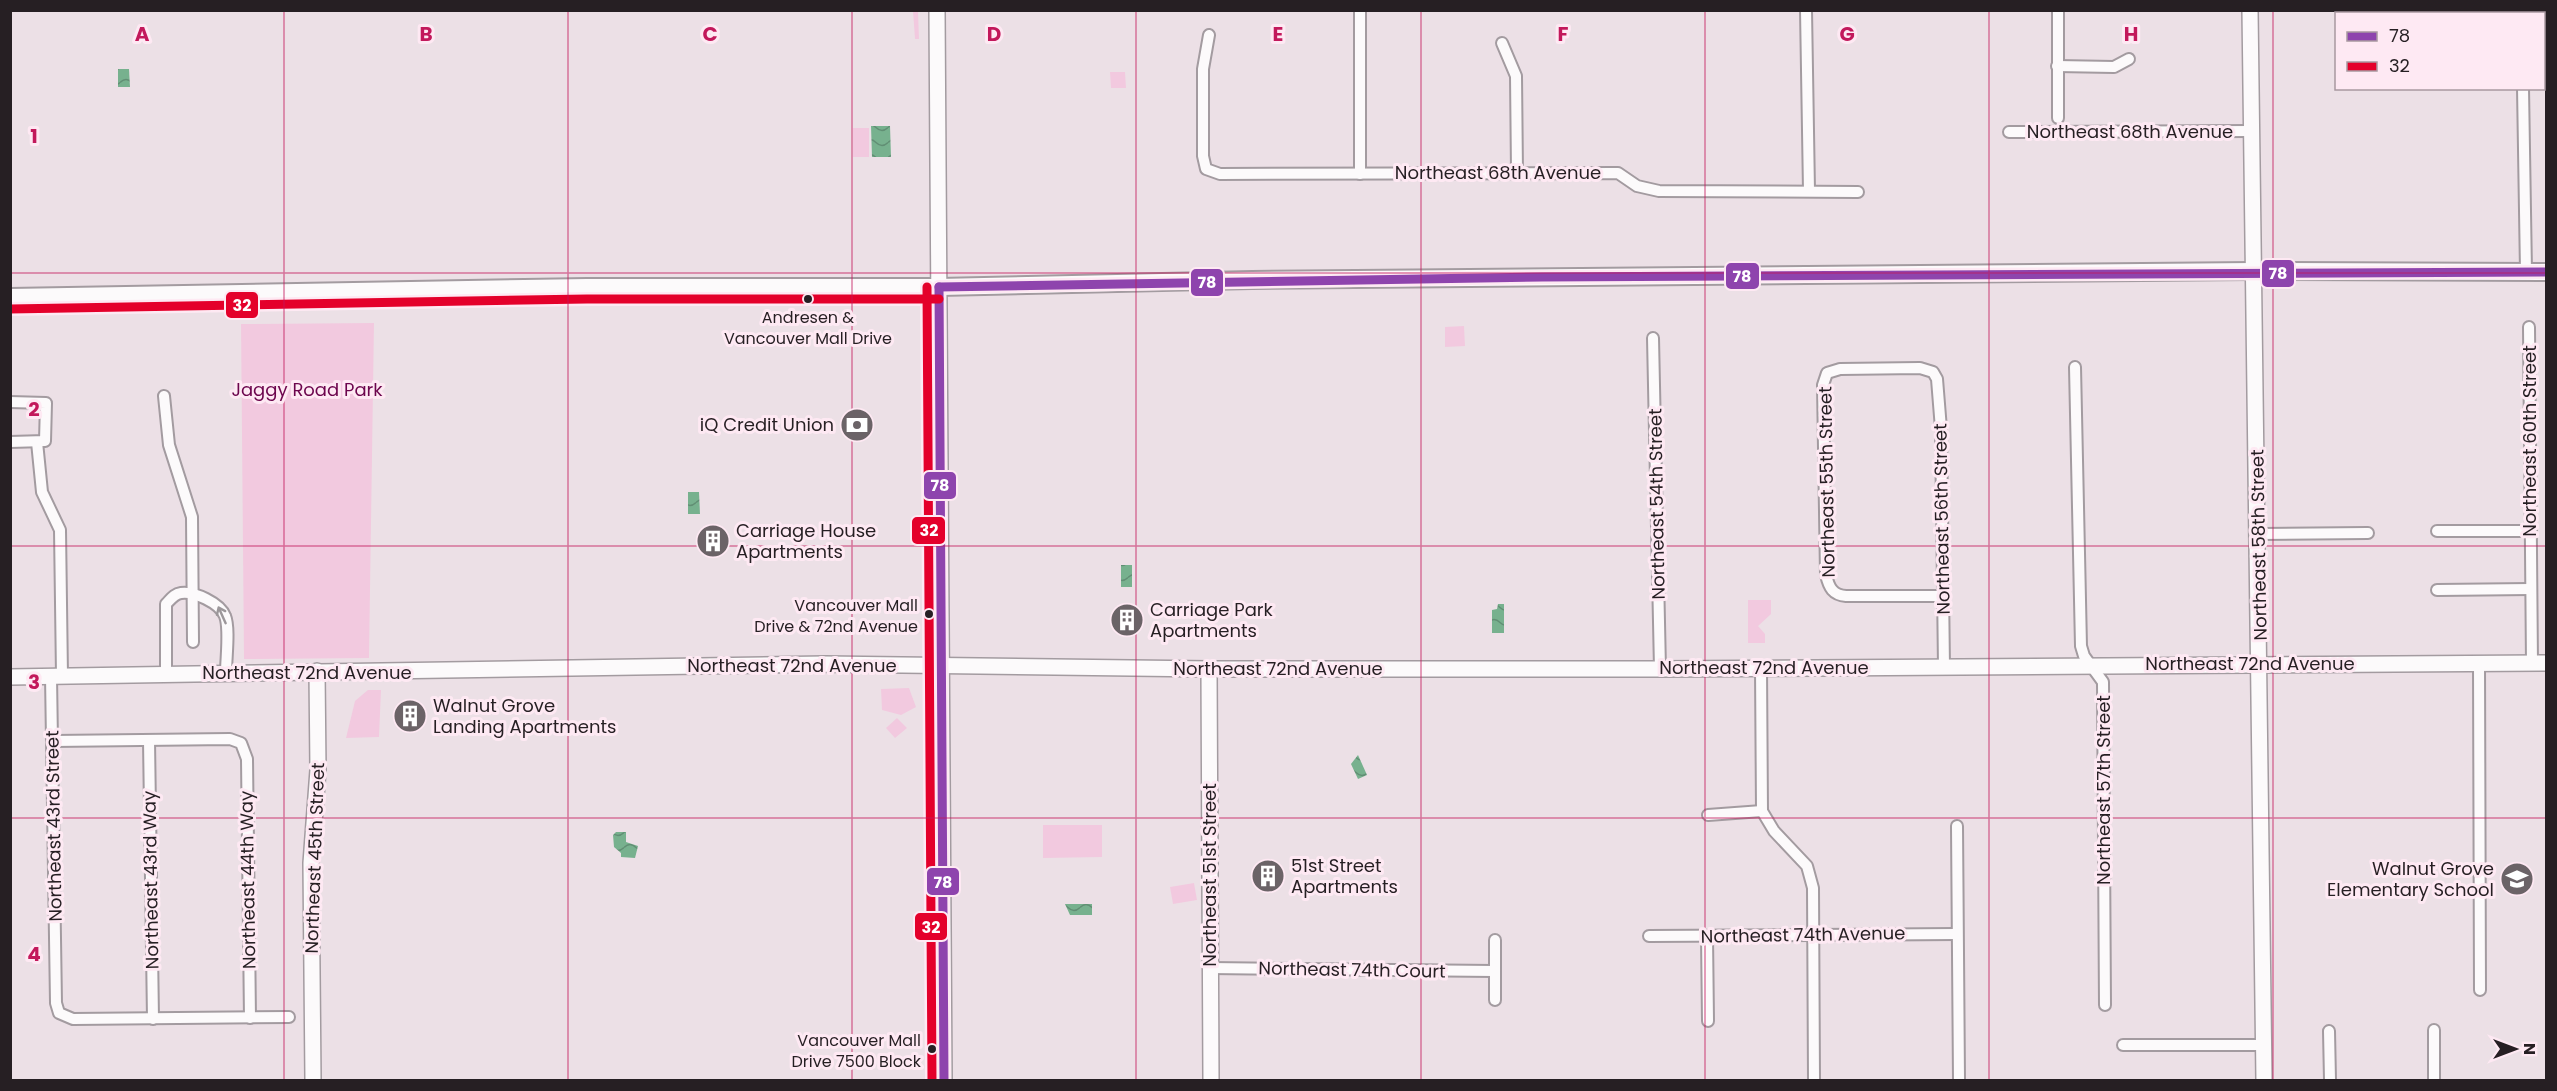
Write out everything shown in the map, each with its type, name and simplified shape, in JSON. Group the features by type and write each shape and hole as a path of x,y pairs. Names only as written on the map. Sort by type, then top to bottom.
{"main road":[{"path":"10,297 587,287 939,287 1264,280 2253,271 2547,272"}],"street":[{"path":"938,10 944,1080"},
{"path":"1360,10 1360,174"},
{"path":"1806,10 1809,191"},
{"path":"2058,10 2058,118"},
{"name":"Northeast 58th Street","path":"2250,10 2259,534 2264,1080"},
{"name":"Northeast 68th Avenue","path":"1209,36 1203,69 1203,156 1206,169 1220,174 1618,172 1637,186 1659,191 1858,192"},
{"path":"1502,43 1516,76 1517,172"},
{"path":"2057,66 2114,67 2129,59"},
{"path":"2523,90 2526,272"},
{"name":"Northeast 68th Avenue","path":"2009,132 2252,131"},
{"name":"Northeast 60th Street","path":"2529,327 2531,590 2539,663"},
{"name":"Northeast 54th Street","path":"1653,338 1660,669"},
{"name":"Northeast 57th Street","path":"2075,367 2081,646 2084,656 2103,682 2105,1005"},
{"name":"Northeast 55th Street","path":"1933,372 1920,368 1840,369 1827,373 1824,385 1826,575 1833,592 1846,596 1943,596"},
{"name":"Northeast 56th Street","path":"1933,372 1937,379 1941,429 1944,667"},
{"path":"165,396 169,445 192,517 193,642"},
{"path":"10,402 46,403 45,441 10,442"},
{"name":"Northeast 43rd Street","path":"37,442 42,492 60,530 57,676 53,741 56,1003 59,1012 73,1019 153,1019"},
{"path":"2437,531 2531,531"},
{"path":"2259,534 2368,533"},
{"path":"2437,590 2531,590"},
{"path":"166,674 166,604 174,596 193,594 218,606 225,616 226,673"},
{"path":"2479,663 2480,990"},
{"name":"Northeast 72nd Avenue","path":"10,677 317,671 405,673 825,664 1209,669 1660,669 2091,664 2539,663"},
{"path":"1761,668 1762,811 1774,831 1807,866 1813,888 1816,934 1814,1080"},
{"name":"Northeast 51st Street","path":"1209,669 1211,1080"},
{"name":"Northeast 45th Street","path":"313,1080 311,863 318,770 317,671"},
{"name":"Northeast 44th Way","path":"149,740 230,739 241,744 247,759 249,1018"},
{"path":"53,741 149,740"},
{"name":"Northeast 43rd Way","path":"149,740 153,1019"},
{"path":"1708,815 1762,811"},
{"path":"1957,826 1959,1080"},
{"name":"Northeast 74th Avenue","path":"1649,936 1957,934"},
{"path":"1707,936 1707,1021"},
{"path":"1495,940 1495,1000"},
{"name":"Northeast 74th Court","path":"1210,968 1494,971"},
{"path":"153,1019 289,1017"},
{"path":"2434,1030 2434,1080"},
{"path":"2330,1031 2330,1080"},
{"path":"2123,1045 2264,1045"}],"green space":[{"path":"913,11 918,11 919,39 915,39"},
{"path":"1110,72 1125,72 1126,88 1111,88"},
{"path":"853,128 869,128 869,157 853,157"},
{"name":"Jaggy Road Park","path":"374,323 369,658 244,659 241,324"},
{"path":"1464,326 1465,346 1445,347 1445,327"},
{"path":"1748,600 1771,600 1771,614 1758,626 1765,634 1765,643 1748,643"},
{"path":"909,688 916,707 901,715 882,710 881,689"},
{"path":"368,690 381,690 379,737 346,738 355,701"},
{"path":"897,718 907,728 895,738 886,728"},
{"path":"1043,825 1102,825 1102,857 1043,858"},
{"path":"1194,883 1197,900 1173,904 1170,887"}],"water":[{"path":"118,69 129,69 130,87 118,87"},
{"path":"871,126 890,126 891,157 872,157"},
{"path":"688,492 699,492 700,514 688,514"},
{"path":"1121,565 1132,565 1132,587 1121,587"},
{"path":"1498,604 1504,604 1504,633 1492,633 1492,610 1497,609"},
{"path":"1358,755 1367,775 1358,779 1351,764"},
{"path":"616,832 626,832 626,842 638,846 635,858 621,857 621,853 614,847 613,835"},
{"path":"1065,904 1092,904 1092,915 1070,915"}],"transit line":[{"name":"78","path":"939,287 1542,277 2546,272"},
{"name":"32","path":"927,287 932,1080"},
{"name":"78","path":"939,287 944,1080"},
{"name":"32","path":"10,309 587,299 939,299"}],"place":[{"name":"Andresen & Vancouver Mall Drive","path":"808,299"},
{"name":"iQ Credit Union","path":"857,425"},
{"name":"Carriage House Apartments","path":"713,541"},
{"name":"Vancouver Mall Drive & 72nd Avenue","path":"929,614"},
{"name":"Carriage Park Apartments","path":"1127,620"},
{"name":"Walnut Grove Landing Apartments","path":"410,716"},
{"name":"51st Street Apartments","path":"1268,876"},
{"name":"Walnut Grove Elementary School","path":"2517,879"},
{"name":"Vancouver Mall Drive 7500 Block","path":"932,1049"}]}
